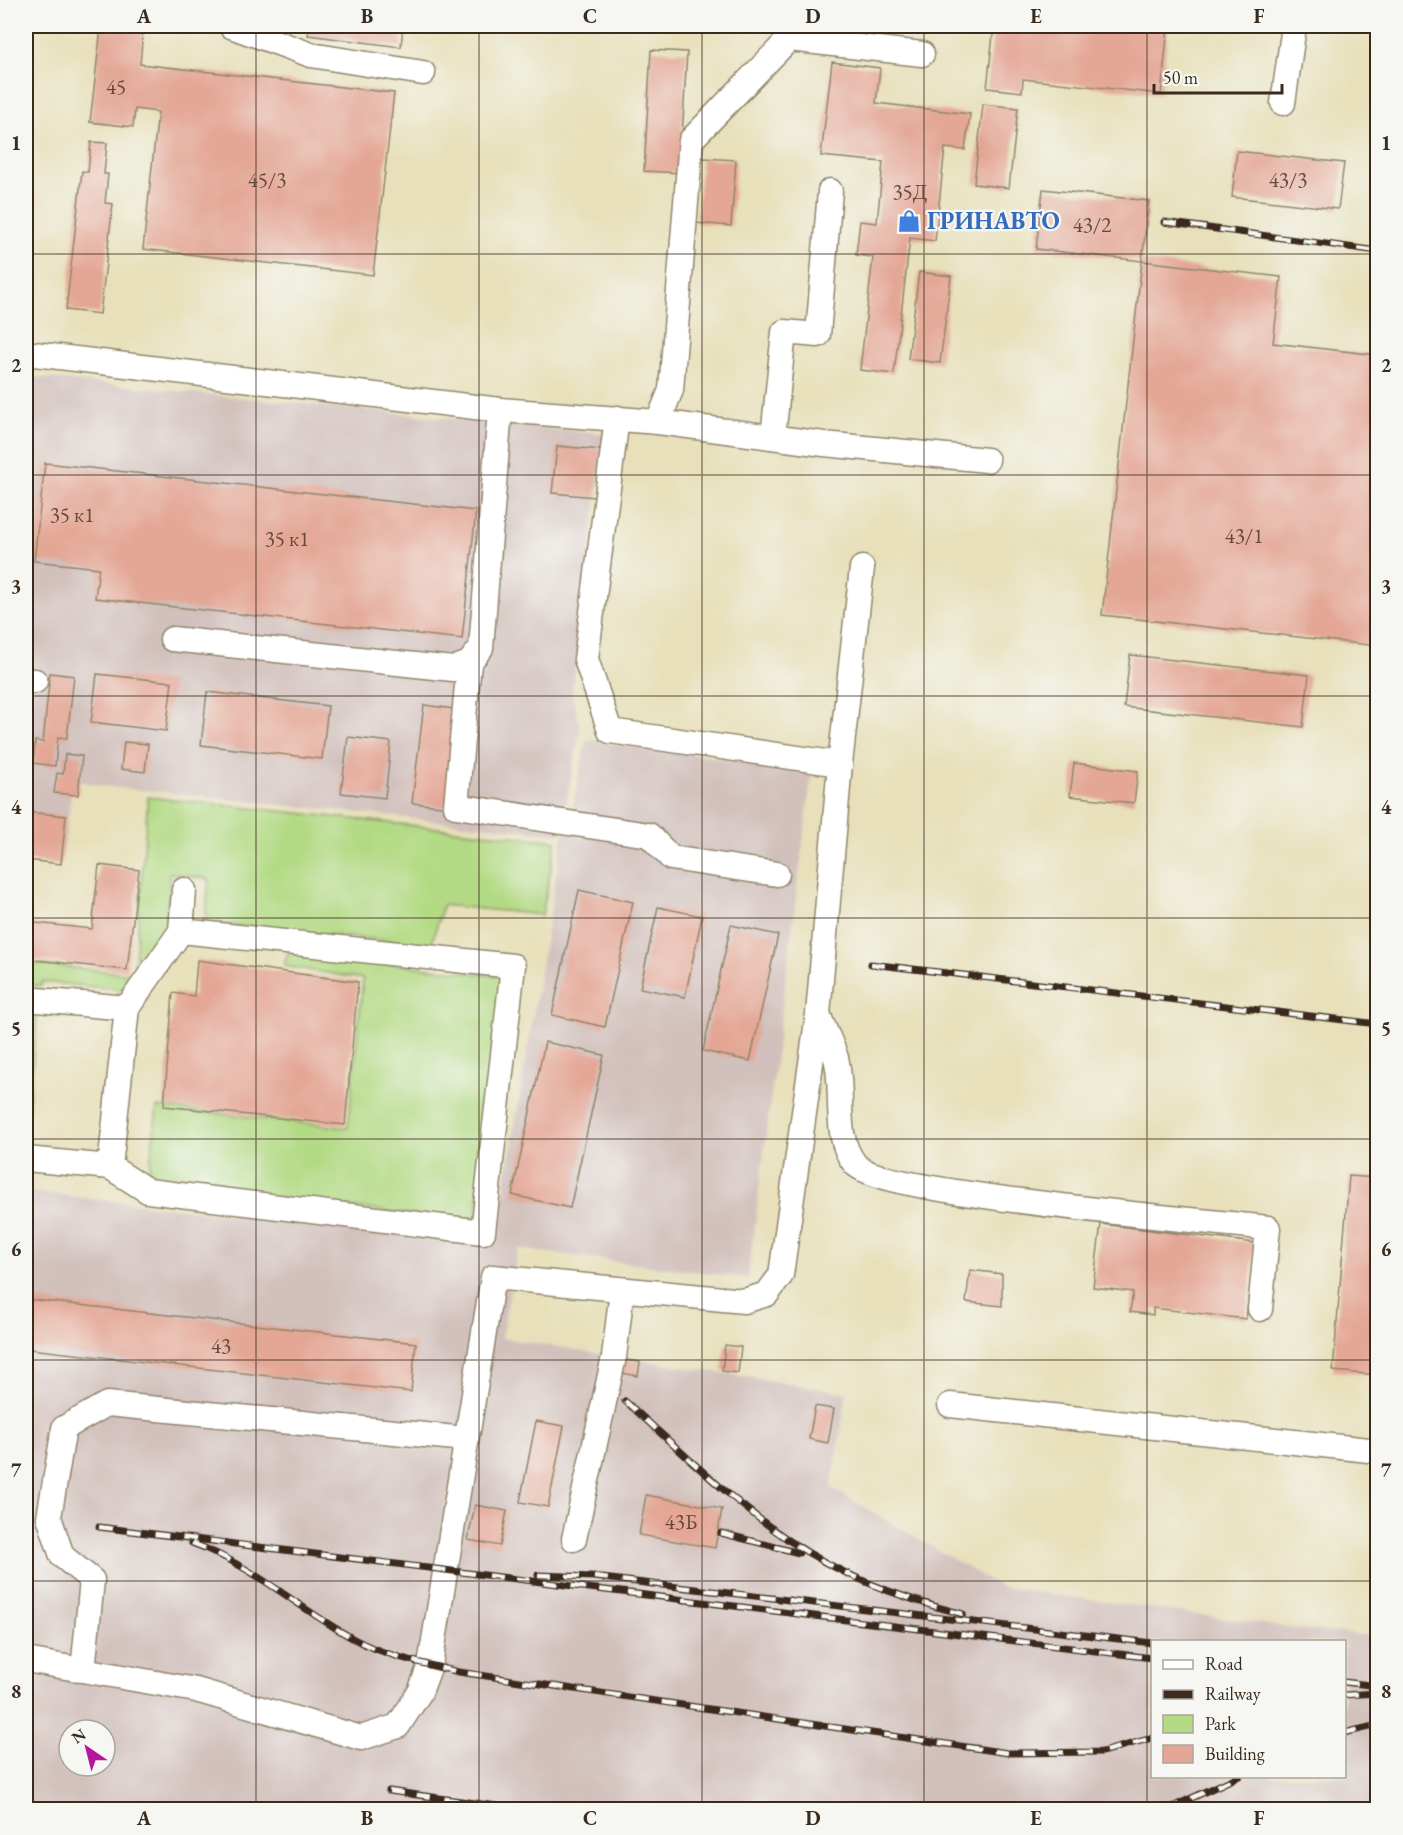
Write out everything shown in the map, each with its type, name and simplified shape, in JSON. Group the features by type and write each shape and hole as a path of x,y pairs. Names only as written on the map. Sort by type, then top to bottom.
{"street":[{"path":"231,26 311,55 423,73"},
{"path":"1283,103 1294,26"},
{"path":"658,422 671,390 692,140 789,39 922,54"},
{"path":"773,437 784,332 818,335 830,191"},
{"path":"26,353 500,410 658,422 987,460"},
{"path":"172,639 453,669 469,663 482,648 500,410"},
{"path":"617,418 586,659 610,731 840,765"},
{"path":"26,1660 196,1690 361,1738 398,1726 420,1692 430,1665 493,1277 744,1301 767,1294 781,1275 818,1014 840,765 862,568"},
{"path":"469,663 456,806 649,835 671,858 777,874"},
{"path":"110,1167 127,1008 181,931 184,890"},
{"path":"26,1159 110,1167 148,1191 483,1232 513,966 181,931"},
{"path":"26,999 127,1008"},
{"path":"818,1014 836,1060 844,1146 856,1166 878,1177 942,1191 1268,1228 1260,1309"},
{"path":"574,1539 614,1357 622,1290"},
{"path":"83,1670 92,1580 62,1556 49,1517 64,1428 107,1404 466,1438"},
{"path":"950,1405 1377,1451"}],"shaded area":[{"path":"26,376 605,434 572,693 580,730 560,834 103,786 73,780 61,865 26,861"},
{"path":"586,740 812,771 748,1278 518,1249 501,1338 847,1393 831,1488 1001,1587 1299,1629 1377,1636 1377,1809 26,1810 26,1191 495,1245 563,835 572,812"}],"green space":[{"path":"148,797 556,841 542,915 443,905 431,945 205,923 209,879 170,873 166,933 129,990 42,982 41,986 26,984 26,963 134,974"},
{"path":"288,952 506,977 475,1222 148,1183 157,1107 348,1128 363,979 284,966"},
{"path":"26,1005 38,1006 26,1128"}],"building":[{"path":"309,26 403,26 401,47 308,35"},
{"path":"994,26 1168,28 1161,94 1023,79 1022,92 987,88"},
{"path":"101,28 143,32 140,64 394,93 373,275 143,249 158,112 135,109 133,127 90,122"},
{"path":"651,50 687,52 680,173 644,171"},
{"path":"832,62 880,68 876,103 970,114 965,150 945,148 935,241 910,238 894,374 860,370 873,257 856,255 860,221 877,223 883,162 821,156"},
{"path":"983,104 1018,108 1009,188 974,184"},
{"path":"91,142 107,143 104,174 108,174 105,203 113,204 100,314 66,310 82,171 88,172"},
{"path":"1237,151 1344,163 1338,209 1232,197"},
{"path":"702,158 736,160 731,226 696,223"},
{"path":"1043,189 1149,201 1142,261 1036,249"},
{"path":"1142,261 1281,277 1273,343 1378,355 1378,646 1102,615"},
{"path":"919,272 951,276 940,363 908,359"},
{"path":"557,446 601,450 595,497 552,493"},
{"path":"45,463 476,511 462,639 95,598 99,568 34,561"},
{"path":"1130,655 1309,675 1303,727 1124,707"},
{"path":"50,673 74,676 67,738 58,737 55,766 33,763 35,741 43,742"},
{"path":"97,674 172,682 166,731 91,722"},
{"path":"207,692 328,706 322,759 201,745"},
{"path":"424,705 462,710 451,807 412,803"},
{"path":"348,737 391,742 385,798 341,793"},
{"path":"124,742 148,744 145,772 121,769"},
{"path":"65,754 82,756 78,795 54,793 57,773 63,774"},
{"path":"1074,763 1138,771 1134,803 1070,796"},
{"path":"26,812 66,816 61,864 26,860"},
{"path":"99,865 139,870 127,970 26,959 26,922 92,929"},
{"path":"579,890 633,902 605,1027 552,1015"},
{"path":"658,907 702,916 685,997 640,988"},
{"path":"731,925 778,935 750,1061 703,1051"},
{"path":"197,960 358,982 345,1125 164,1106 173,993 194,996"},
{"path":"545,1042 604,1055 570,1208 512,1195"},
{"path":"1349,1176 1378,1178 1378,1375 1333,1371"},
{"path":"1101,1224 1255,1243 1246,1319 1153,1308 1153,1315 1130,1312 1133,1292 1093,1287"},
{"path":"970,1270 1002,1274 1002,1306 966,1302"},
{"path":"26,1299 416,1343 411,1392 30,1349 26,1379"},
{"path":"725,1345 741,1347 738,1373 722,1371"},
{"path":"618,1359 640,1362 638,1376 616,1372"},
{"path":"815,1406 834,1409 828,1443 809,1439"},
{"path":"536,1421 564,1426 548,1507 520,1502"},
{"path":"646,1495 722,1509 715,1548 639,1535"},
{"path":"475,1505 507,1511 500,1546 468,1540"}],"railway":[{"path":"1164,222 1378,251"},
{"path":"871,964 1378,1024"},
{"path":"625,1401 747,1509 810,1554 873,1585 963,1614"},
{"path":"99,1527 1151,1658"},
{"path":"721,1533 799,1553"},
{"path":"192,1543 256,1575 333,1627 366,1645 405,1659 459,1672 1008,1753 1102,1752 1151,1738"},
{"path":"538,1575 594,1577 1151,1643"},
{"path":"1346,1682 1378,1686"},
{"path":"1346,1695 1378,1693"},
{"path":"1346,1733 1378,1725"},
{"path":"1166,1810 1235,1778"},
{"path":"389,1791 525,1810"}],"place":[{"name":"ГРИНАВТО","path":"909,221"}]}
